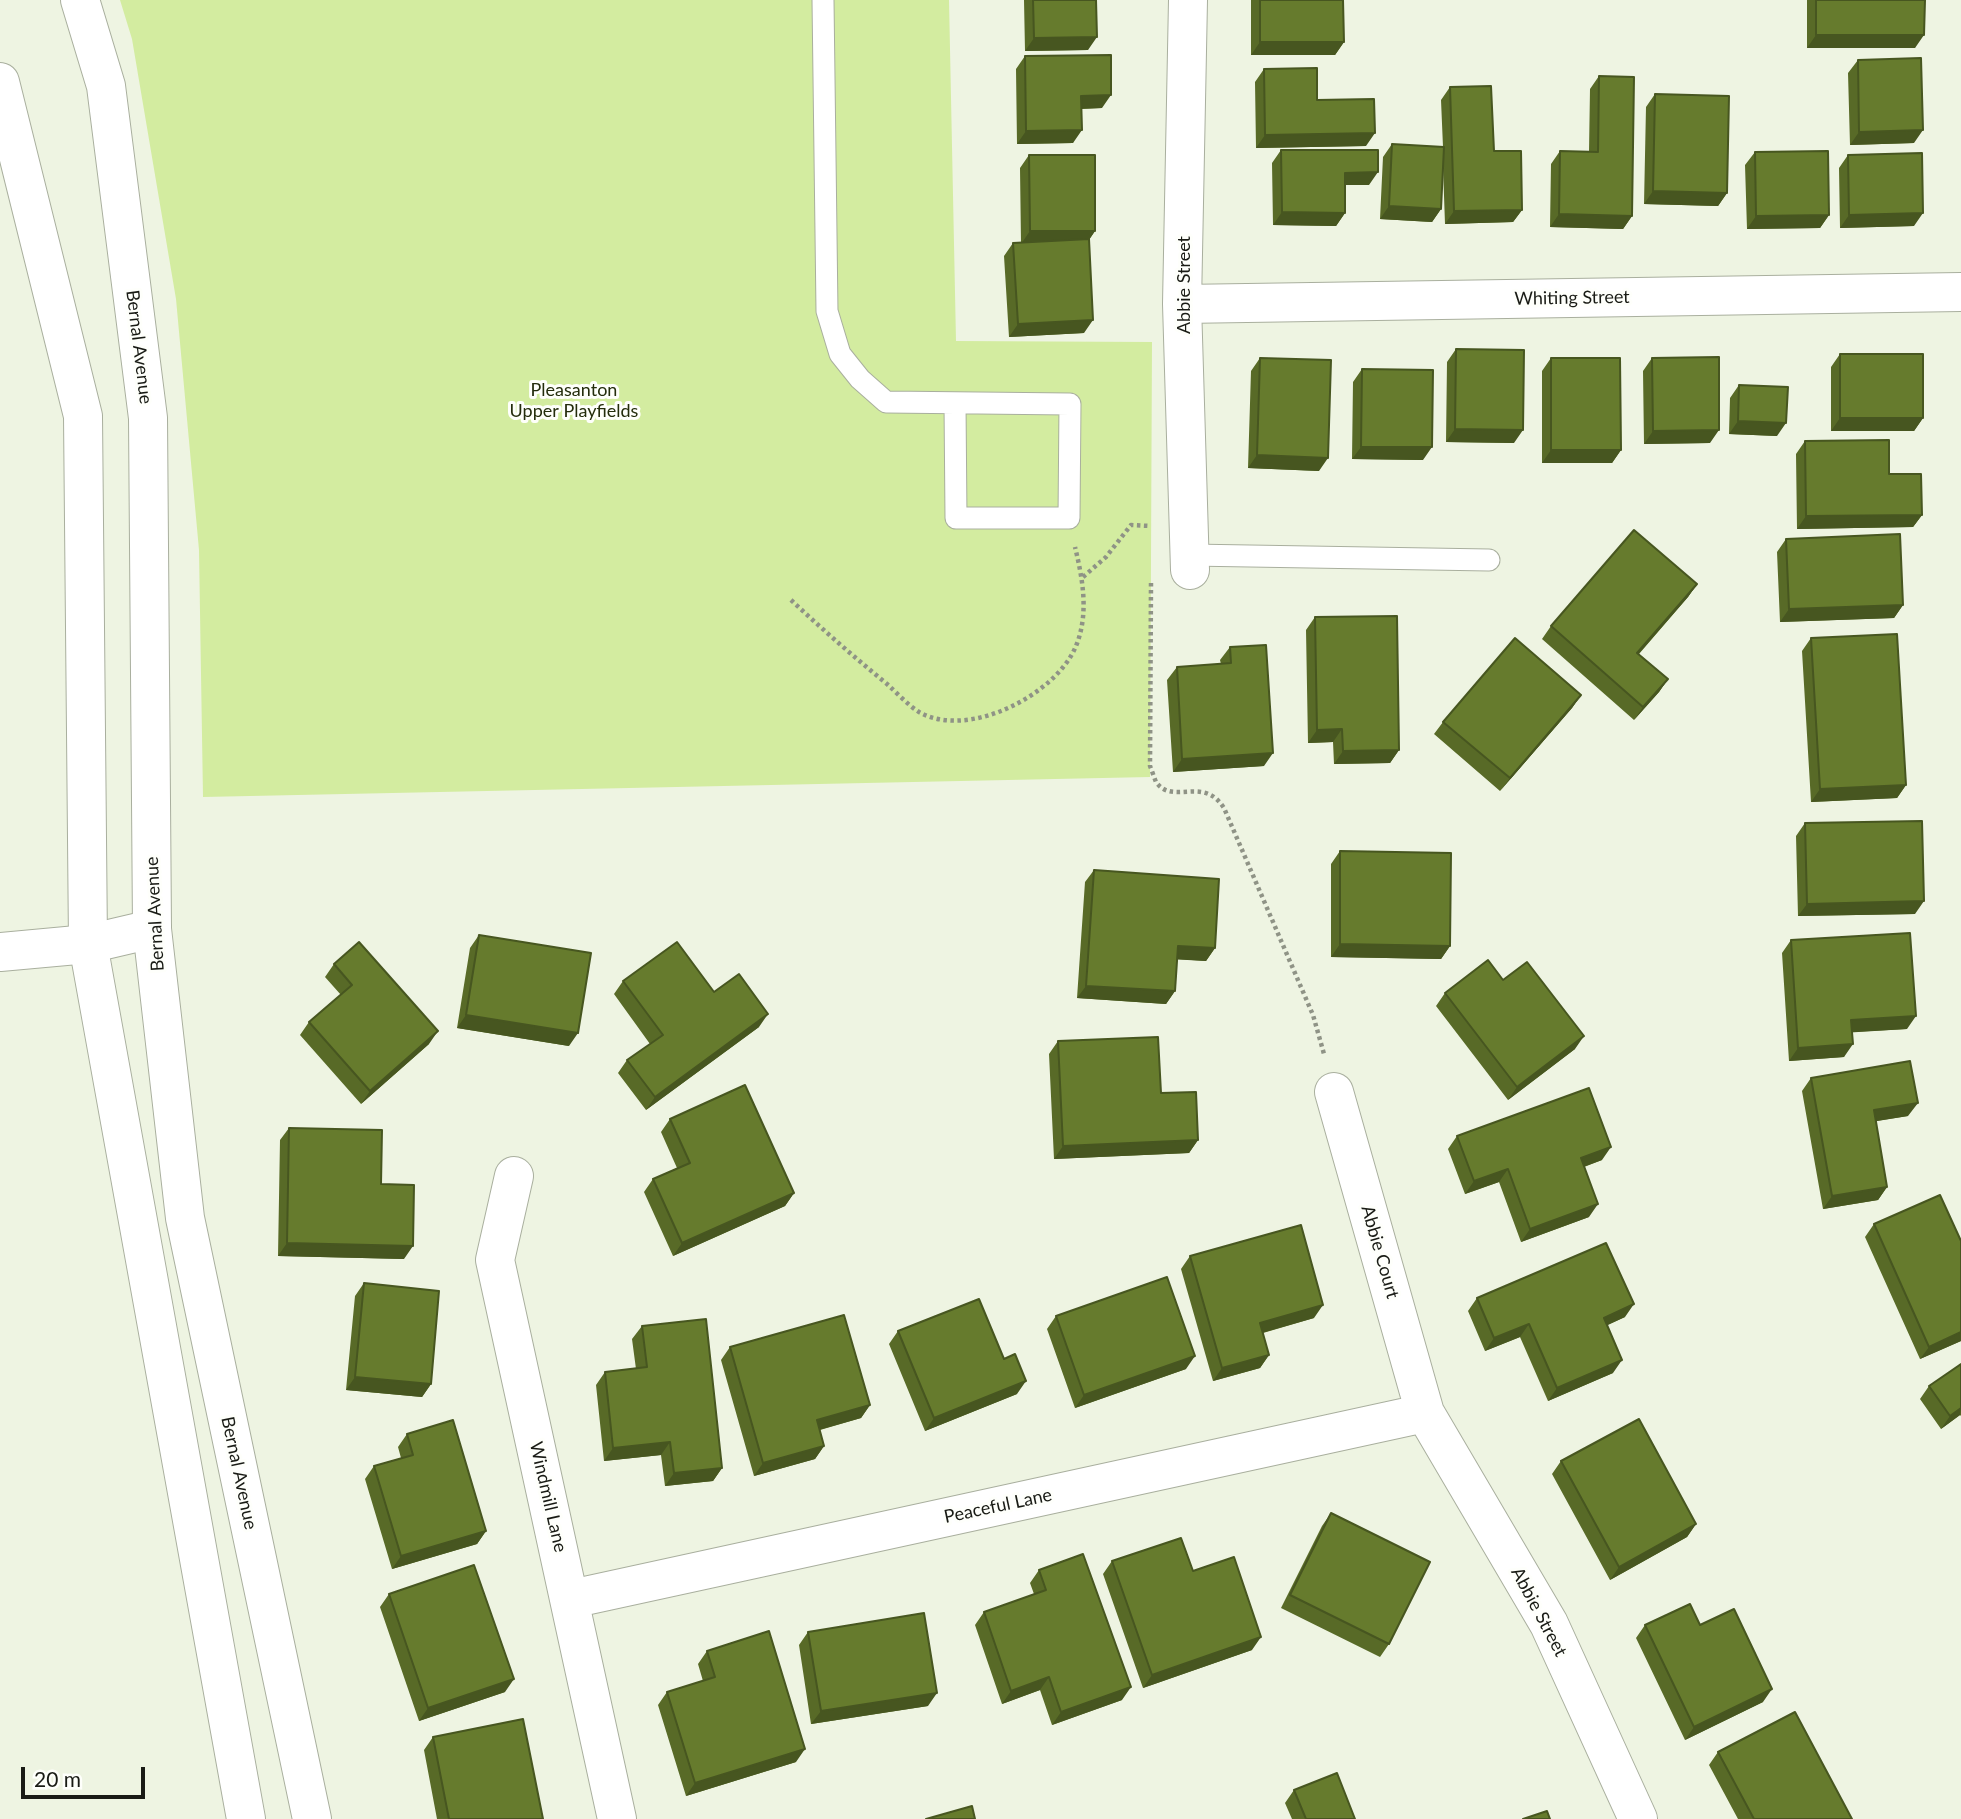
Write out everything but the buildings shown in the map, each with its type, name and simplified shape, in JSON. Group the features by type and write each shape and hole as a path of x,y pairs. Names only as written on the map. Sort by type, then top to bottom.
{"street":[{"name":"Bernal Avenue","path":"80,0 106,86 148,418 152,929 184,1218 312,1819"},
{"name":"Abbie Street","path":"1188,0 1182,304 1190,550"},
{"path":"0,82 83,416 88,944 247,1819"},
{"name":"Whiting Street","path":"1182,304 1961,292"},
{"path":"0,952 88,944 152,929"},
{"name":"Abbie Court","path":"1334,1092 1425,1413"},
{"name":"Windmill Lane","path":"514,1176 495,1260 617,1819"},
{"name":"Abbie Street","path":"1425,1413 1549,1624 1638,1819"},
{"name":"Peaceful Lane","path":"571,1599 1425,1413"}],"lane":[{"path":"823,0 827,312 840,354 860,379 886,402 1070,404 1069,518 956,518 955,403"},
{"path":"1190,550 1489,560"}],"path":[{"path":"791,600 845,650 920,712 953,722 984,717 1021,703 1061,671 1076,646 1084,611 1082,577 1069,518"},
{"path":"1082,577 1106,557 1132,526 1190,550"},
{"path":"1151,580 1150,766 1157,784 1172,792 1204,791 1216,796 1224,808 1312,1014 1334,1092"}],"green space":[{"name":"Pleasanton Upper Playfields","path":"120,0 949,0 956,341 1152,342 1150,777 203,797 199,550 176,299 132,39"}]}
